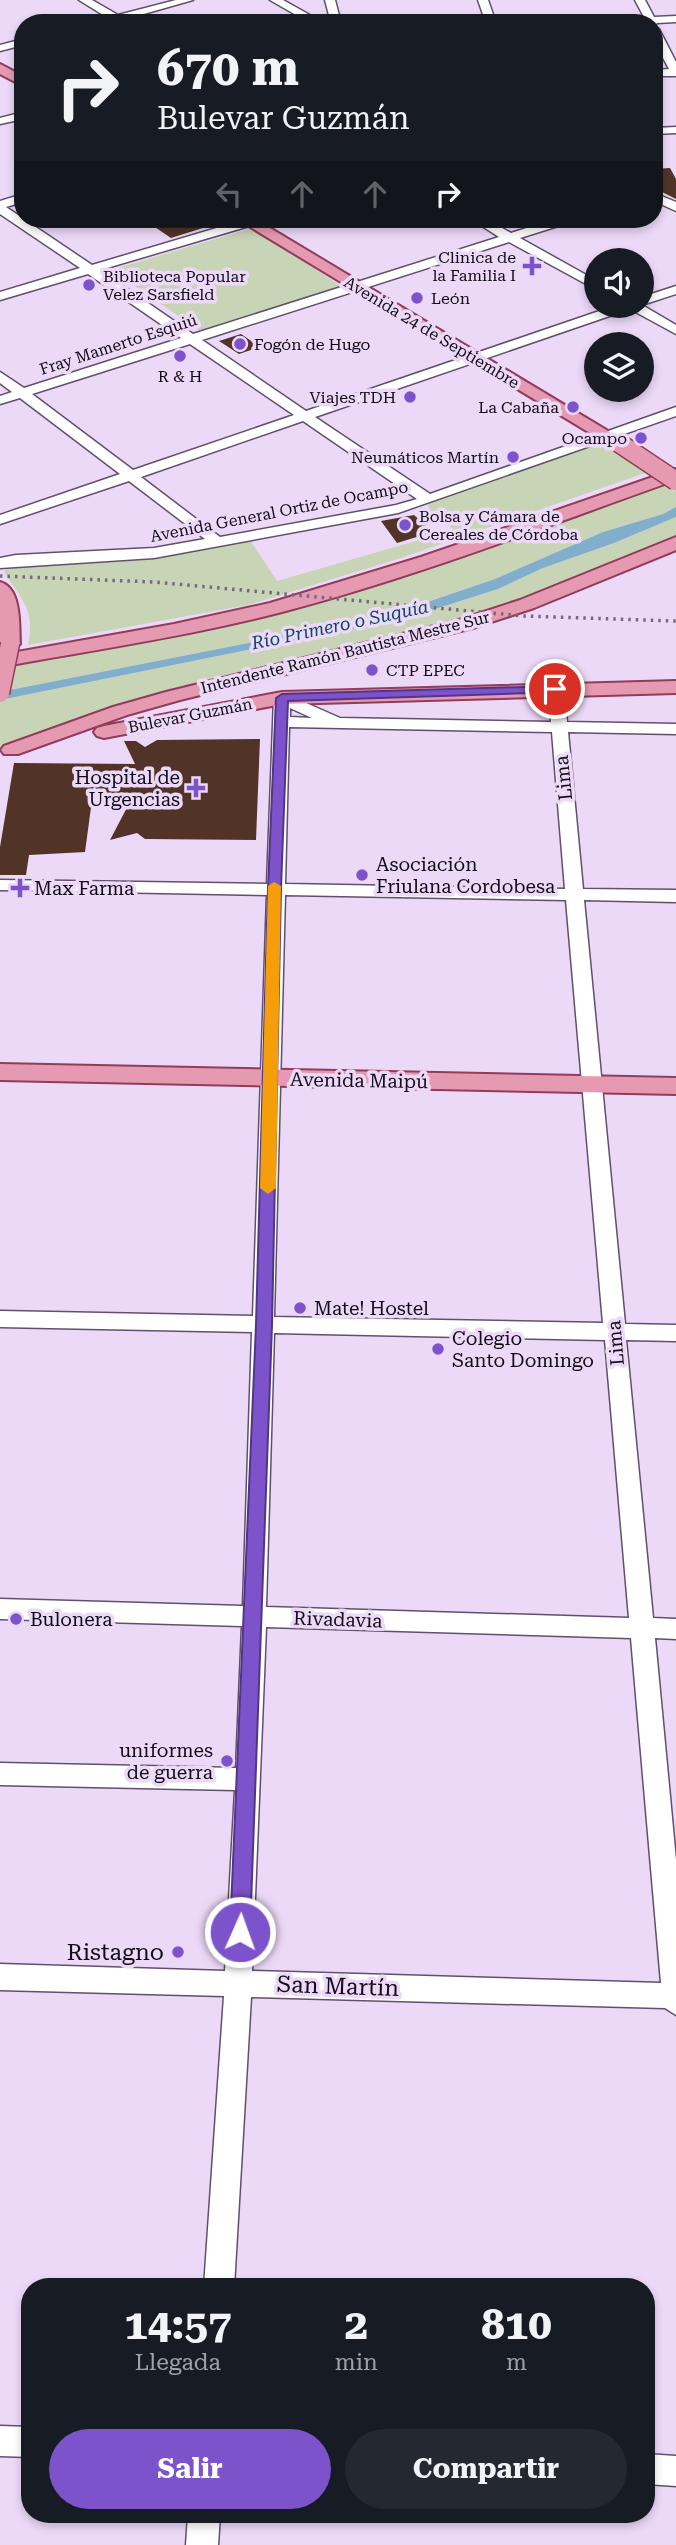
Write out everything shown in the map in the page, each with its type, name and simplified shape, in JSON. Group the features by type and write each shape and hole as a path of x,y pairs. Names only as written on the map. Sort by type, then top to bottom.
{"main road":[{"name":"Avenida 24 de Septiembre","path":"264,228 610,439"},
{"path":"610,439 676,481"},
{"path":"5,652 236,617 279,607 410,566 676,474"},
{"name":"Intendente Ramón Bautista Mestre Sur","path":"6,750 173,696 466,624 527,604 676,544"},
{"path":"0,588 9,611 0,693"},
{"name":"Bulevar Guzmán","path":"6,750 282,698 676,687"},
{"name":"Avenida Maipú","path":"0,1072 270,1086"},
{"name":"Avenida Maipú","path":"0,1088 270,1086 592,1091 676,1086"},
{"name":"Avenida Maipú","path":"592,1091 676,1099"}],"street":[{"path":"84,0 109,14"},
{"path":"143,14 188,0"},
{"path":"275,0 302,14"},
{"path":"663,46 676,73"},
{"path":"31,228 428,500"},
{"path":"0,296 225,228"},
{"path":"494,228 584,279"},
{"name":"Fray Mamerto Esquiú","path":"0,400 538,228"},
{"path":"654,297 676,290"},
{"path":"654,317 676,330"},
{"path":"0,520 593,318"},
{"path":"0,376 218,542"},
{"name":"Avenida General Ortiz de Ocampo","path":"0,563 154,553 398,509 610,439 676,411"},
{"name":"Lima","path":"555,689 676,2003"},
{"path":"220,2278 239,1983 264,1325 274,888 282,698 335,722"},
{"path":"281,722 676,729"},
{"path":"0,885 676,895"},
{"path":"0,1319 676,1333"},
{"name":"Rivadavia","path":"0,1609 676,1629"},
{"path":"0,1774 246,1779"},
{"name":"San Martín","path":"0,1976 676,1996"},
{"path":"0,2441 21,2442"},
{"path":"655,2470 676,2471"},
{"path":"202,2545 203,2523"}],"green space":[{"path":"252,228 344,288 202,332 111,270"},
{"path":"600,441 645,473 401,558 248,605 28,645 28,613 4,571 11,566 250,540 277,581 454,530 429,509 428,500"},
{"path":"676,474 676,507 663,514 603,532 495,579 404,610 0,692 0,661 279,607"},
{"path":"676,517 676,543 527,604 173,696 0,751 0,700 410,617 498,589 543,568"}],"water":[{"name":"Río Primero o Suquía","path":"676,507 676,517 614,543 543,568 498,589 410,617 0,700 0,692 404,610 495,579 603,532 663,514"}],"building":[{"path":"663,168 670,168 676,179 676,199 663,192"},
{"path":"156,228 203,228 171,238"},
{"name":"Fogón de Hugo","path":"241,334 260,347 239,354 219,341"},
{"name":"Bolsa y Cámara de Cereales de Córdoba","path":"414,515 433,532 397,543 381,521"},
{"path":"260,739 256,840 145,839 137,833 110,840 132,798 100,798 94,785 85,852 29,855 26,875 0,875 0,847 14,763 135,764 124,741 136,741 145,747 157,740"}],"railway":[{"path":"0,576 154,582 524,616 676,621"}],"slow traffic":[{"path":"268,1188 274,886"}],"place":[{"name":"Clinica de la Familia I","path":"532,266"},
{"name":"Biblioteca Popular Velez Sarsfield","path":"89,285"},
{"name":"León","path":"417,298"},
{"name":"Fogón de Hugo","path":"240,344"},
{"name":"R & H","path":"180,356"},
{"name":"Viajes TDH","path":"410,397"},
{"name":"La Cabaña","path":"573,407"},
{"name":"Ocampo","path":"641,438"},
{"name":"Neumáticos Martín","path":"513,457"},
{"name":"Bolsa y Cámara de Cereales de Córdoba","path":"405,525"},
{"name":"CTP EPEC","path":"372,670"},
{"name":"Hospital de Urgencias","path":"196,788"},
{"name":"Asociación Friulana Cordobesa","path":"362,875"},
{"name":"Max Farma","path":"20,888"},
{"name":"Mate! Hostel","path":"300,1308"},
{"name":"Colegio Santo Domingo","path":"438,1349"},
{"name":"Bulonera","path":"16,1619"},
{"name":"uniformes de guerra","path":"227,1761"},
{"name":"Ristagno","path":"178,1952"}],"route":[{"path":"240,1932 264,1325 274,888 282,698 555,689"}]}
